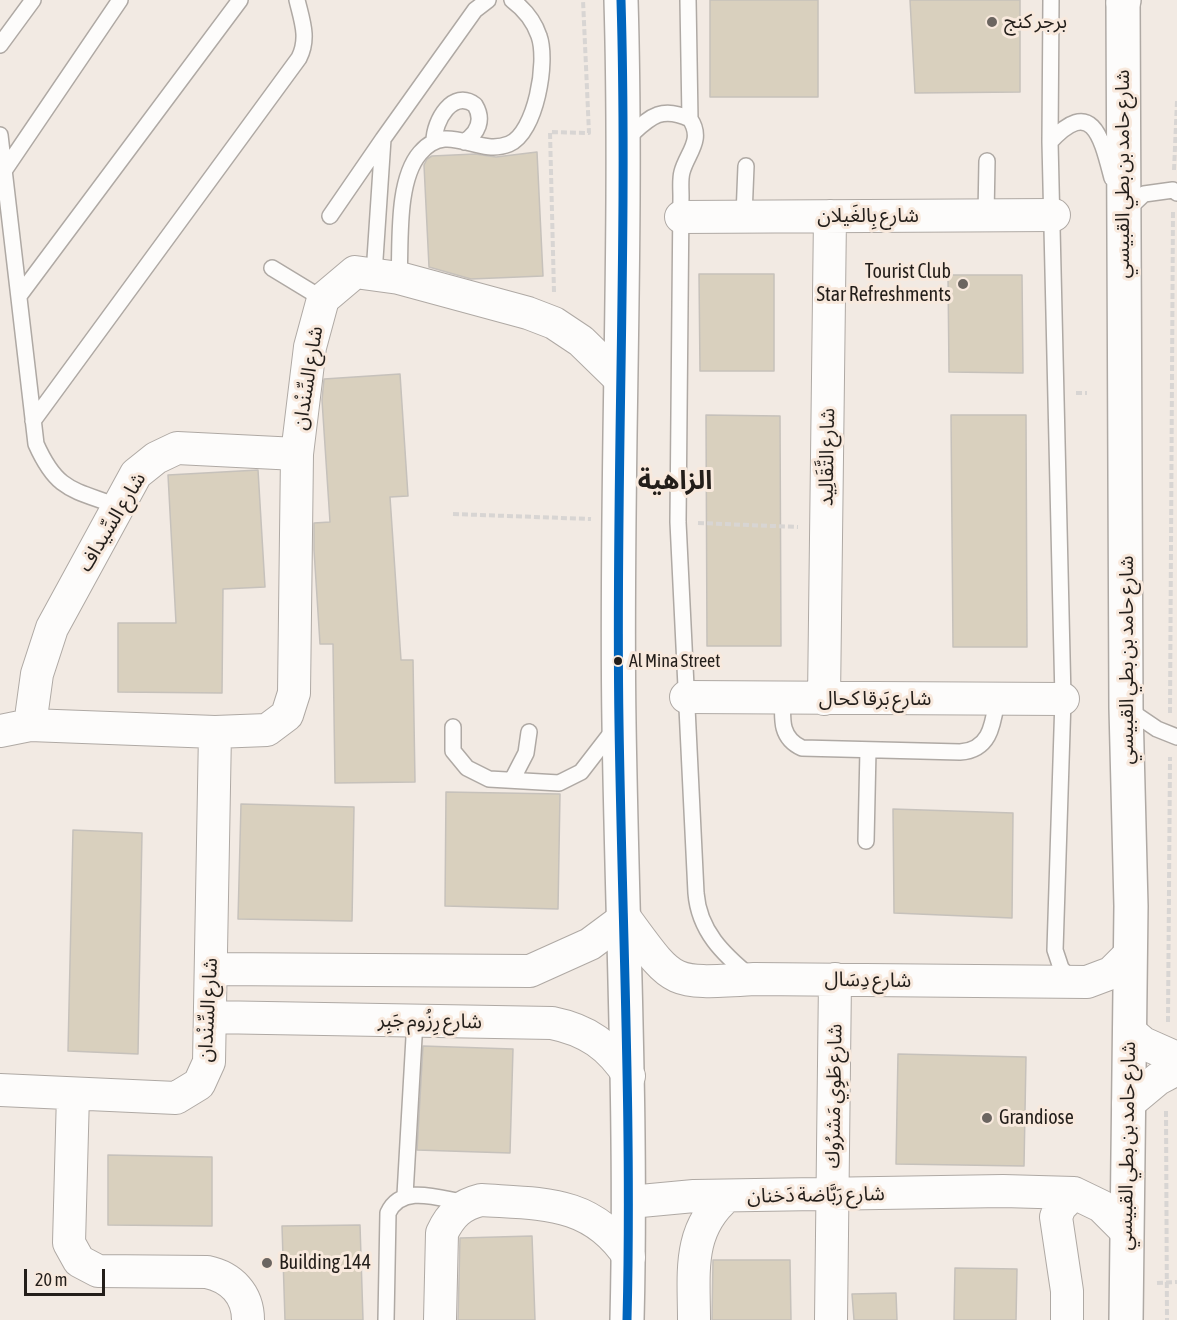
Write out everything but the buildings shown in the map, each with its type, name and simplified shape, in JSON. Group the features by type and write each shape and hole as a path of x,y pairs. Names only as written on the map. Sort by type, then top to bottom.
{"main road":[{"path":"621,0 625,140 620,380 619,723 629,1076 630,1202 627,1320"},
{"name":"شارع حامد بن بطي القبيسي","path":"1123,1 1122,216 1126,395 1126,708 1130,954 1126,1320"}],"street":[{"name":"شارع بِالغَيلان","path":"681,217 1054,215"},
{"name":"شارع التَّقَالِيد","path":"824,699 830,216"},
{"name":"شارع السِّنْدان","path":"0,731 30,725 215,732 267,730 287,715 294,693 297,454 310,347 323,299 355,272 387,276 460,294 555,323 581,341 620,380"},
{"name":"شارع السِّيداف","path":"30,725 37,674 52,628 136,474 156,458 177,448 297,454"},
{"name":"شارع بَرقا كحال","path":"686,697 1063,699"},
{"name":"شارع السِّنْدان","path":"0,1090 176,1098 199,1084 209,1062 215,732"},
{"name":"شارع دِسَال","path":"625,918 666,971 682,980 699,982 835,979 1087,982 1111,973 1130,954"},
{"path":"212,969 530,971 590,944 625,918"},
{"name":"شارع طَوِي مَشرُوك","path":"831,1320 835,979"},
{"name":"شارع رِزُوم جَبِر","path":"210,1017 552,1023 571,1027 605,1046 629,1076"},
{"path":"1129,1031 1143,1043 1177,1058"},
{"path":"1128,1104 1158,1078 1177,1069"},
{"path":"73,1094 69,1243 79,1261 98,1271 219,1274 239,1289 245,1300 248,1320"},
{"name":"شارع رَبَّاضة دَخنان","path":"1003,1191 1033,1203 1057,1223"},
{"name":"شارع رَبَّاضة دَخنان","path":"630,1202 672,1196 1003,1191 1074,1193 1101,1206 1126,1231"},
{"path":"1067,1320 1067,1291 1057,1223 1060,1208 1074,1193"},
{"path":"694,1320 696,1245 707,1217 727,1196"},
{"path":"440,1320 442,1233 452,1215 468,1203 481,1200 567,1208 582,1214 609,1232 629,1257"}],"lane":[{"path":"0,45 33,0"},
{"path":"4,171 120,0"},
{"path":"19,296 240,0"},
{"path":"33,421 299,58 305,46 305,31 297,0"},
{"path":"330,216 475,10 488,0"},
{"path":"387,276 405,185 418,154 443,137 490,147 512,143 528,127 542,67 540,37 525,10 512,0"},
{"path":"688,0 690,119 695,127 692,155 682,172 678,522 697,905 703,923 717,946 754,979"},
{"path":"1051,0 1050,141 1054,215 1054,392 1063,699 1055,950 1061,968 1073,982"},
{"path":"434,141 435,129 446,110 459,100 465,100 476,105 480,117 477,130 464,142"},
{"path":"625,140 654,115 664,111 690,119"},
{"path":"1050,141 1070,122 1081,121 1092,126 1101,137 1122,216"},
{"path":"0,135 36,444 51,476 69,488 117,506"},
{"path":"383,139 380,184 387,276"},
{"path":"986,215 987,161"},
{"path":"744,216 746,166"},
{"path":"380,184 405,185"},
{"path":"1122,216 1136,199 1144,194 1173,190 1175,198"},
{"path":"272,268 323,299"},
{"path":"783,698 783,725 789,739 795,744 809,749 868,750 972,750 990,735 997,699"},
{"path":"1126,708 1173,742"},
{"path":"453,728 453,751 467,768 489,779 559,783 581,772 619,723"},
{"path":"512,780 526,753 528,732"},
{"path":"866,841 868,750"},
{"path":"699,982 712,966 717,946"},
{"path":"1022,982 1038,972 1055,950"},
{"path":"405,1195 415,1020"},
{"path":"386,1320 388,1213 392,1205 405,1195 468,1203"}],"path":[{"path":"555,323 550,132 589,133 583,0"},
{"path":"1174,176 1177,101"},
{"path":"1170,723 1175,198"},
{"path":"1168,1027 1173,742"},
{"path":"1166,1109 1167,1320"}],"transit line":[{"path":"621,0 623,181 618,633 627,1096 627,1320"}],"place":[{"name":"برجر كنج","path":"992,22"},
{"name":"Tourist Club Star Refreshments","path":"963,284"},
{"name":"Al Mina Street","path":"618,661"},
{"name":"Grandiose","path":"987,1118"},
{"name":"Building 144","path":"267,1263"}],"district":[{"name":"الزاهية","path":"675,481"}]}
